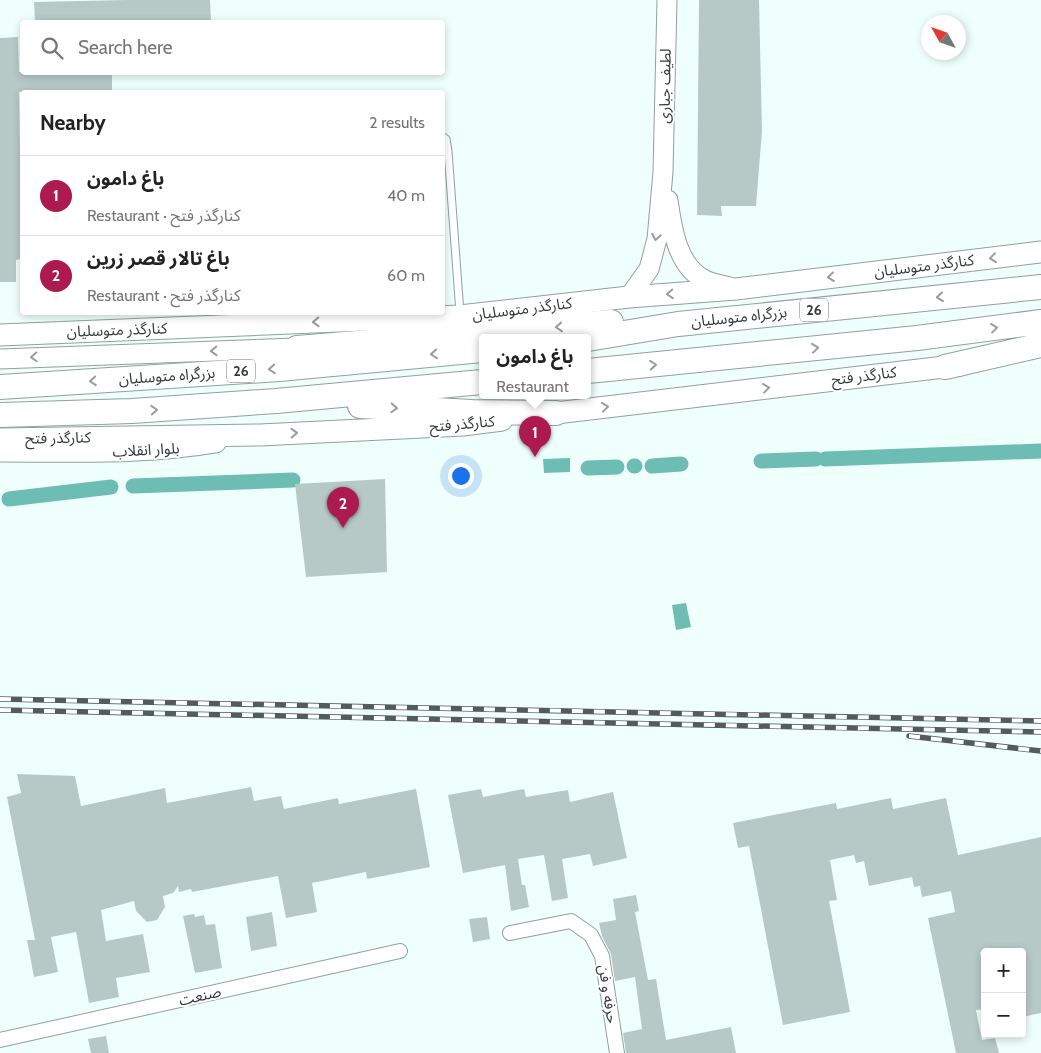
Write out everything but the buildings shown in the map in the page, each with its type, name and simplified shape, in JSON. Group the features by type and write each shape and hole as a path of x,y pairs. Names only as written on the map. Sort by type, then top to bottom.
{"highway":[{"name":"بزرگراه متوسلیان","path":"591,338 678,324 1041,287"},
{"path":"297,348 629,321 678,324"},
{"path":"591,371 907,339 1041,322"},
{"path":"945,367 1041,345"},
{"name":"بزرگراه متوسلیان","path":"0,388 279,369 479,350"},
{"name":"26","path":"0,414 132,411 276,402 479,382"},
{"path":"276,402 472,412 556,413"}],"main road":[{"name":"لطیف جباری","path":"663,172 667,0"},
{"path":"663,172 673,232 680,253 692,269 706,280 736,289"},
{"path":"629,297 648,269 655,246 663,172"},
{"name":"کنارگذر متوسلیان","path":"0,335 460,316 629,297 736,289 1041,252"},
{"path":"0,359 297,348"},
{"name":"کنارگذر فتح","path":"0,439 260,435 463,425 1041,356"},
{"name":"بلوار انقلاب","path":"0,452 119,452 182,448 260,435"}],"street":[{"name":"حرفه و فن","path":"510,933 571,921 591,935 602,956 617,1053"},
{"name":"صنعت","path":"0,1040 400,951"}],"lane":[{"path":"445,138 448,151 460,316"}],"water":[{"path":"570,458 570,472 544,473 543,459"},
{"path":"686,603 691,627 676,630 672,605"}],"waterway":[{"path":"825,459 1041,451"},
{"path":"761,461 816,459"},
{"path":"652,466 681,464"},
{"path":"588,468 617,467"},
{"path":"133,486 293,480"},
{"path":"9,499 111,487"}],"railway":[{"path":"0,699 1041,721"},
{"path":"0,710 1041,732"},
{"path":"909,736 1041,751"}],"place":[{"name":"باغ دامون","path":"535,457"},
{"name":"باغ تالار قصر زرین","path":"343,528"}]}
